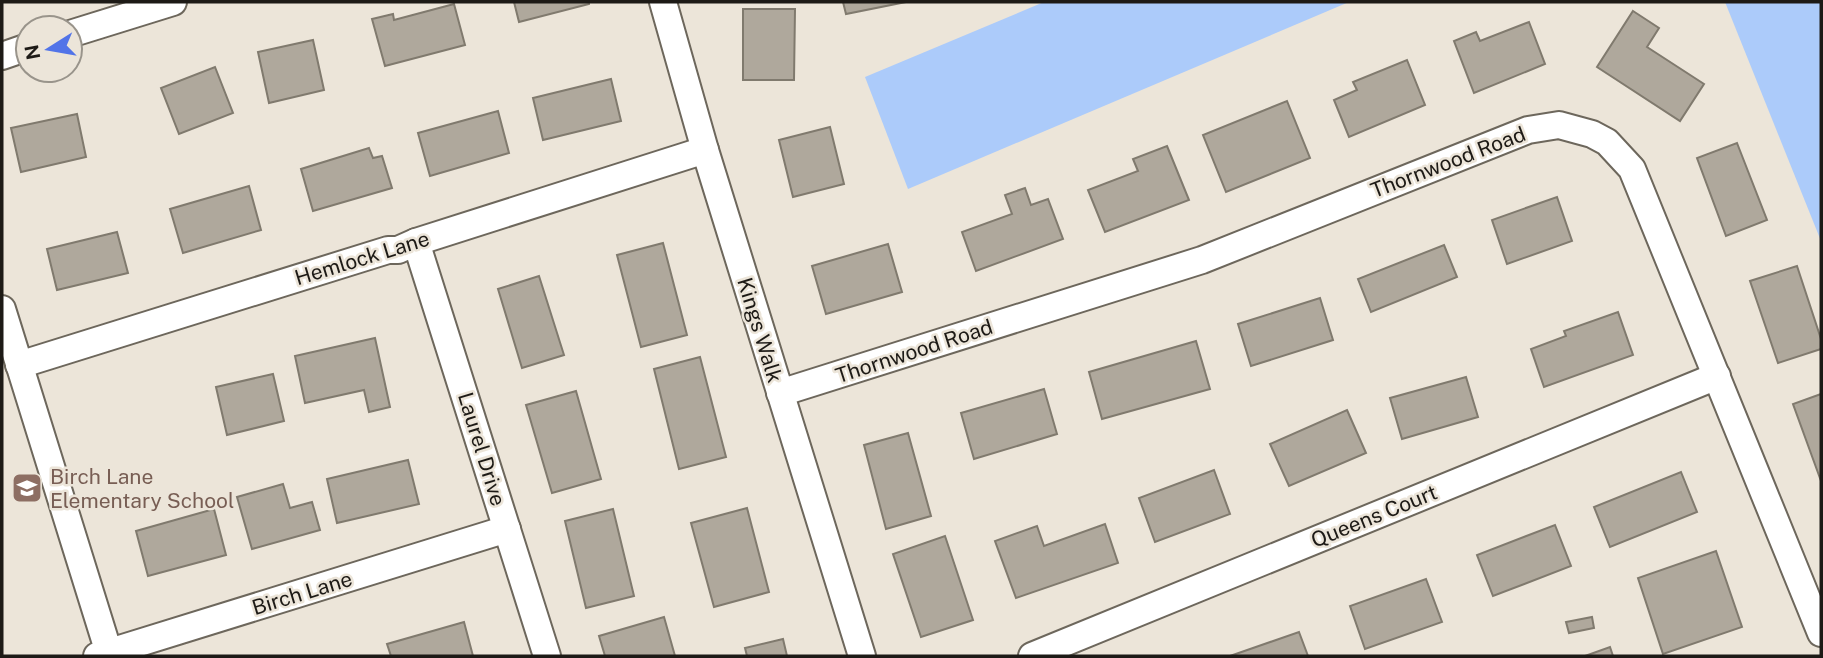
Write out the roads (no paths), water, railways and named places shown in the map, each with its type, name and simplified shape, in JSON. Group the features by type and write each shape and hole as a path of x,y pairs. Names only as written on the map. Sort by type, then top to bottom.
{"street":[{"path":"84,30 173,2"},
{"name":"Kings Walk","path":"663,2 705,150 862,656"},
{"name":"Thornwood Road","path":"780,393 1202,260 1500,139 1528,130 1559,125 1592,134 1608,142 1632,169 1821,634"},
{"name":"Hemlock Lane","path":"19,365 388,250 398,250 705,150"},
{"name":"Laurel Drive","path":"416,242 547,656"},
{"path":"2,309 103,654"},
{"name":"Queens Court","path":"1032,656 1717,376"},
{"name":"Birch Lane","path":"103,654 507,529"}],"water":[{"path":"1044,2 1349,2 908,189 865,77"},
{"path":"1725,2 1821,2 1821,241"}],"place":[{"name":"Birch Lane Elementary School","path":"27,488"}]}
